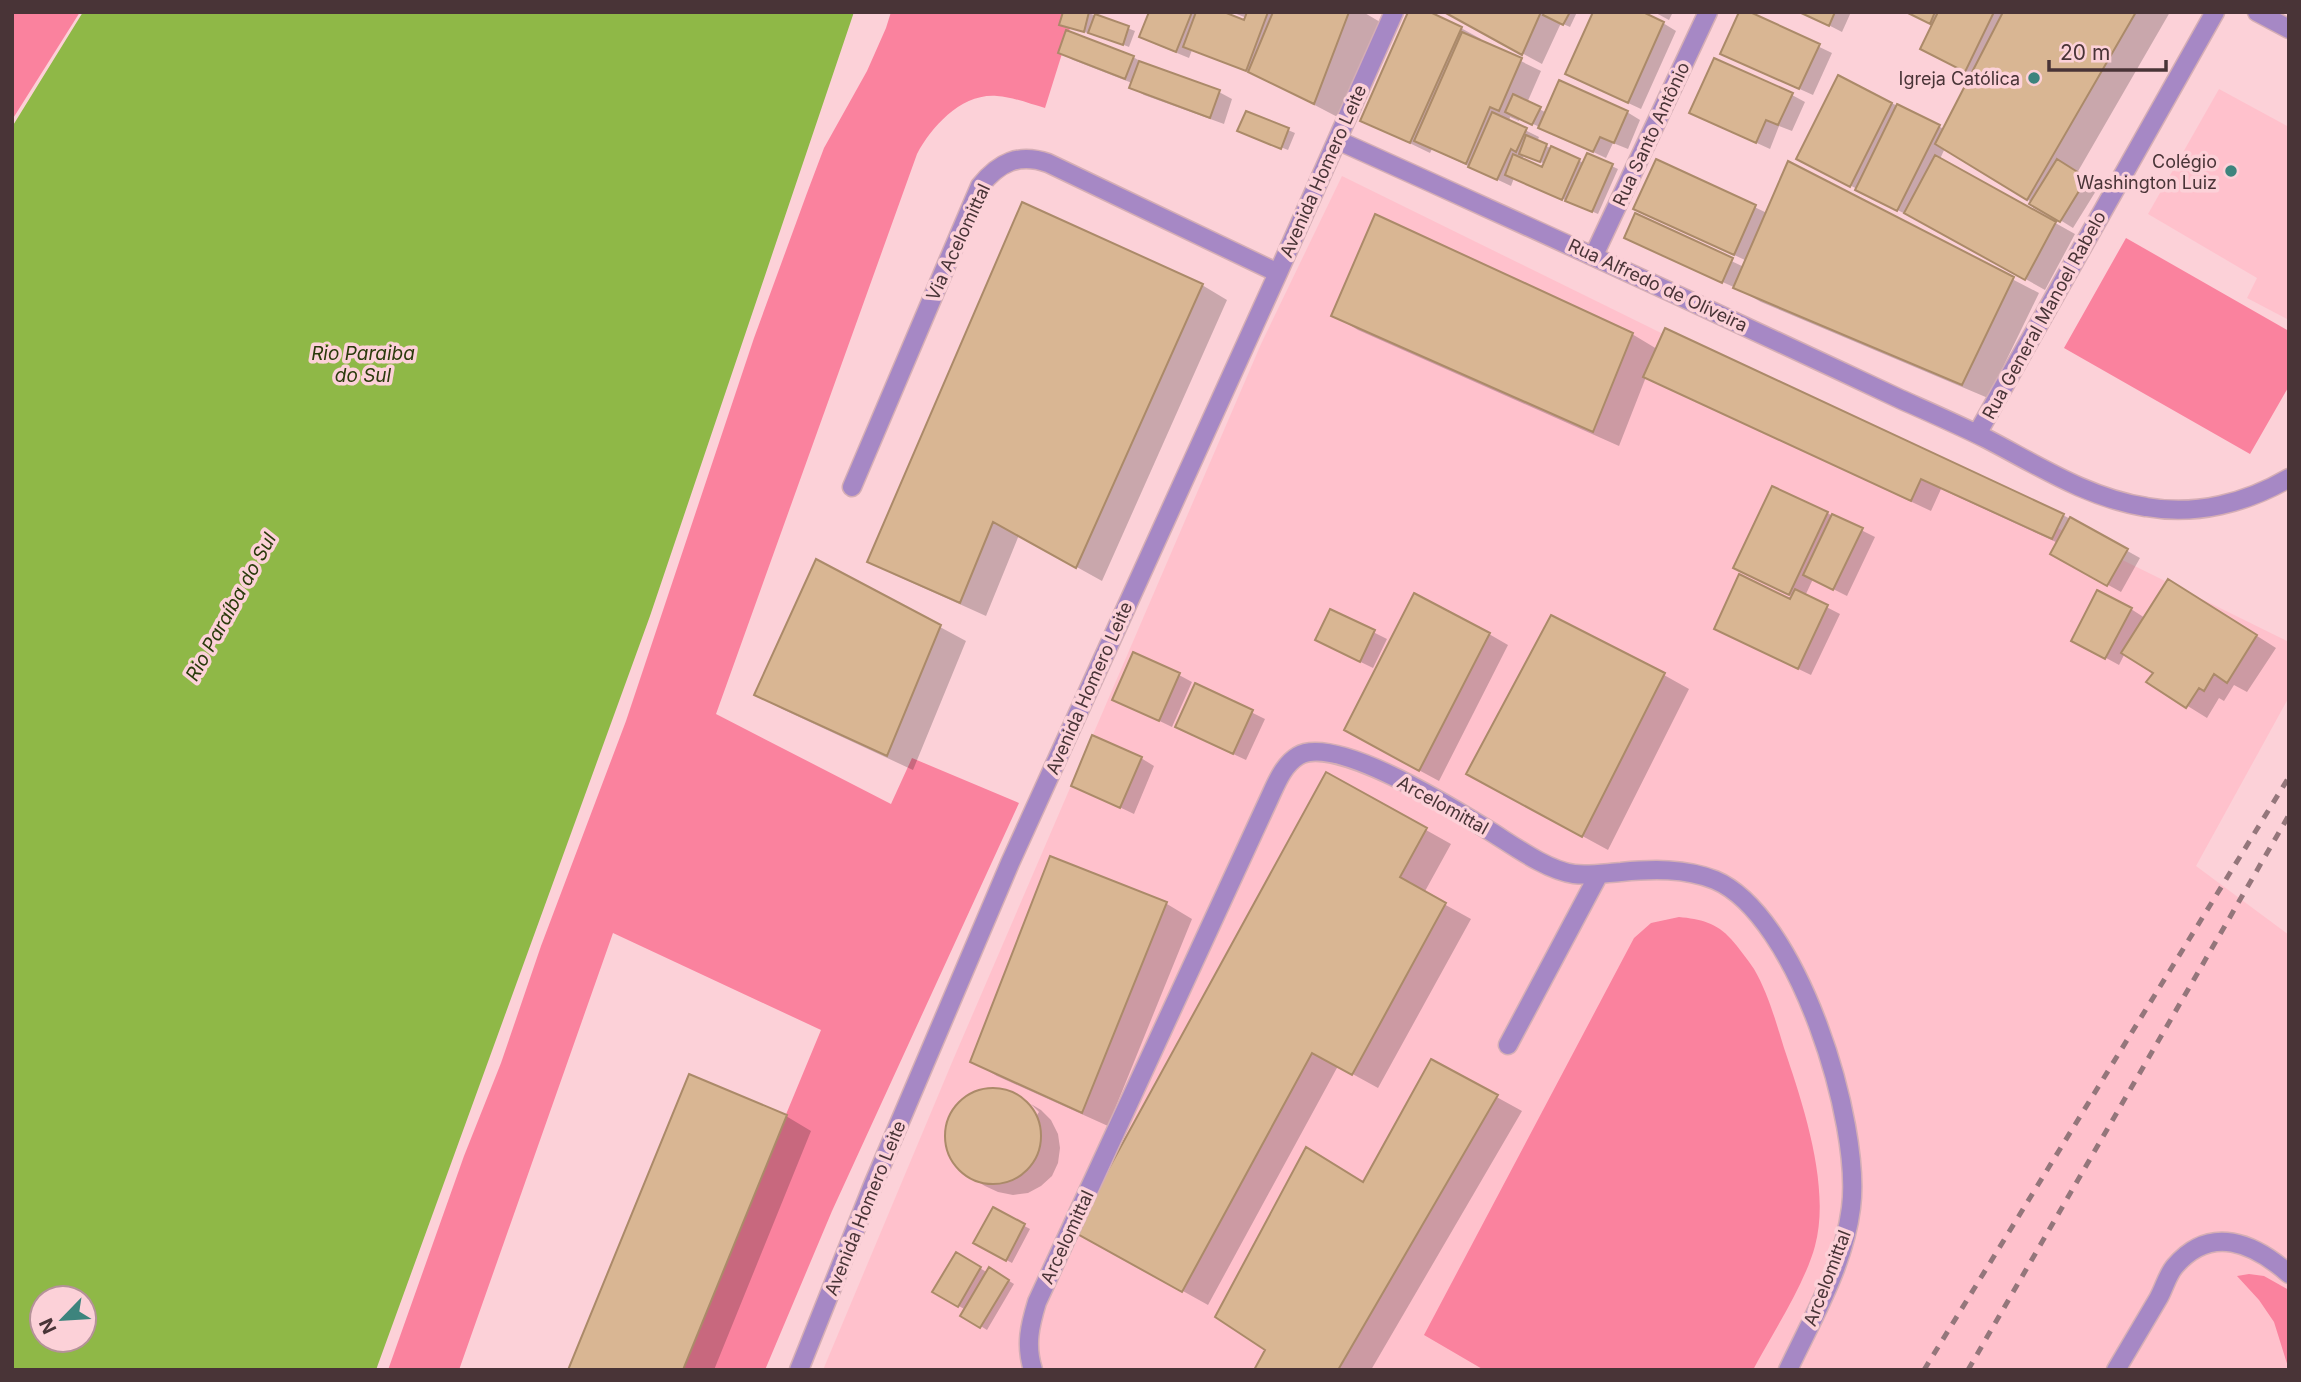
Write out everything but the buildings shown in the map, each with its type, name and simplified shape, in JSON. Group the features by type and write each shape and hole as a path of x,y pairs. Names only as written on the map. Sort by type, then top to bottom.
{"street":[{"name":"Avenida Homero Leite","path":"799,1370 873,1185 1010,863 1394,12"},
{"name":"Rua Santo Antônio","path":"1594,255 1708,12"},
{"name":"Rua General Manoel Rabelo","path":"1981,436 2215,12"},
{"path":"2257,12 2289,29"},
{"name":"Rua Alfredo de Oliveira","path":"1337,140 1594,255 1981,436 2077,488 2145,507 2185,510 2210,508 2258,495 2289,478"},
{"name":"Via Acelomittal","path":"852,487 980,186 997,168 1006,163 1025,158 1048,163 1278,273"},
{"name":"Arcelomittal","path":"1033,1370 1028,1337 1037,1301 1278,780 1292,761 1304,753 1319,751 1366,764 1455,810 1551,866 1572,874 1687,872 1711,878 1746,900 1768,926 1812,1011 1839,1095 1851,1149 1853,1182 1851,1209 1835,1267 1788,1370"},
{"path":"1508,1045 1599,874"},
{"path":"2116,1370 2160,1296 2173,1268 2190,1251 2217,1240 2239,1244 2270,1257 2289,1273"}],"shaded area":[{"path":"12,12 80,12 12,120"},
{"path":"891,12 1075,12 1045,108 997,96 972,100 950,113 931,133 917,154 716,714 891,804 912,758 1019,803 832,1211 765,1370 680,1370 821,1030 613,933 459,1370 388,1370 541,946 626,721 754,338 807,193 824,148 867,71"},
{"name":"Colégio Washington Luiz","path":"2219,89 2289,127 2289,320 2247,298 2257,278 2148,214"},
{"path":"1342,176 2289,642 2289,697 2196,866 2289,935 2289,1370 823,1370 953,1060 1261,344"},
{"path":"2126,238 2289,331 2289,386 2250,454 2064,348"},
{"path":"1679,917 1708,923 1726,934 1754,969 1771,1008 1813,1146 1820,1198 1819,1223 1810,1261 1753,1370 1484,1370 1424,1335 1634,938 1651,923"},
{"path":"2237,1276 2264,1276 2289,1290 2289,1370 2274,1322 2259,1300"}],"water":[{"name":"Rio Paraiba do Sul","path":"83,12 854,12 650,616 376,1370 12,1370 12,127"}],"railway":[{"path":"1924,1370 2289,777"},
{"path":"1968,1370 2289,815"}],"place":[{"name":"Igreja Católica","path":"2034,78"},
{"name":"Colégio Washington Luiz","path":"2231,171"}],"water label":[{"name":"Rio Paraíba do Sul","path":"231,607"}]}
